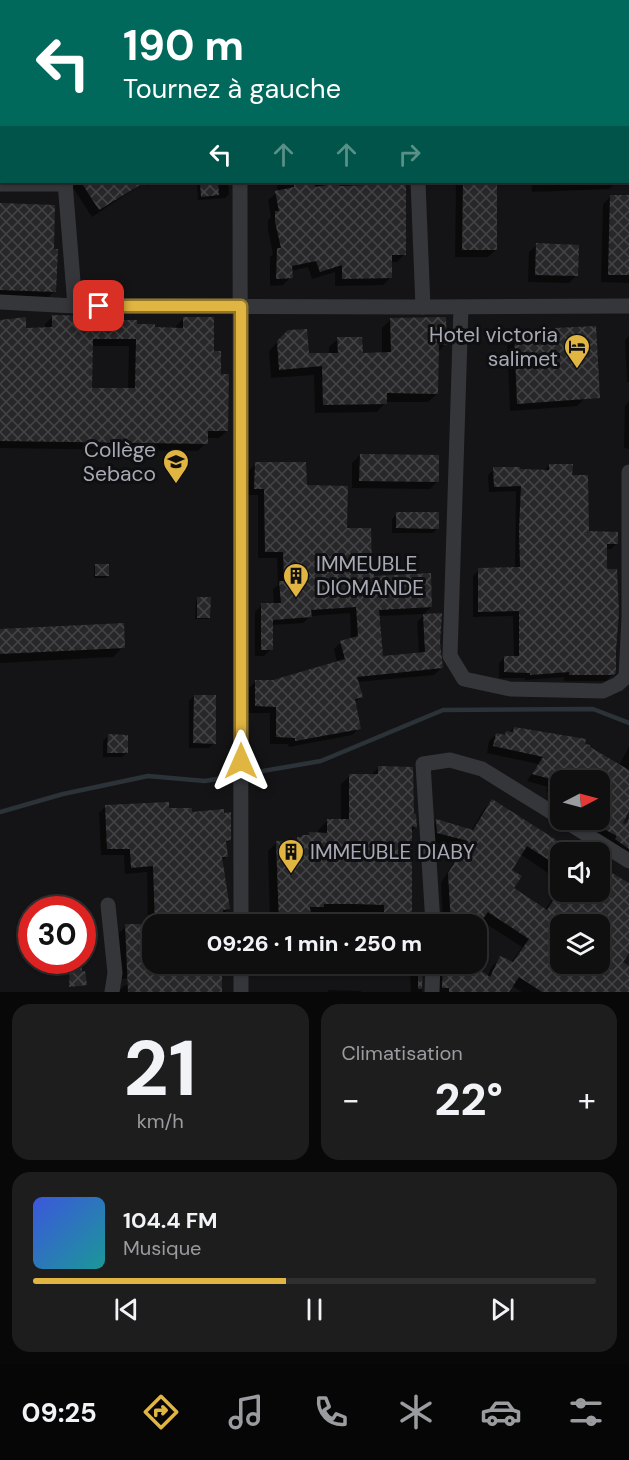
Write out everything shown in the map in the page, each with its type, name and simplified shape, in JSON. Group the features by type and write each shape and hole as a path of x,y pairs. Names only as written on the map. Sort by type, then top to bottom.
{"street":[{"path":"0,184 65,183 75,306"},
{"path":"240,183 241,914"},
{"path":"418,183 423,307"},
{"path":"0,302 75,306 629,306"},
{"path":"461,307 450,656 464,679 510,689 603,691 618,684 626,676 629,618 629,472"},
{"path":"432,914 423,764 450,760 482,769 550,812"},
{"path":"580,830 629,861"},
{"path":"108,905 115,973 112,992"},
{"path":"241,974 241,992"},
{"path":"432,992 433,974"}],"building":[{"path":"82,183 143,183 99,210"},
{"path":"200,183 218,183 219,195 201,197"},
{"path":"294,183 315,183 315,187 340,183 340,186 368,185 368,183 406,185 406,255 392,255 392,278 342,279 342,265 320,272 316,261 292,266 293,278 276,279 277,248 281,248 275,222 275,211 279,211 275,191 294,187"},
{"path":"463,183 497,183 497,250 462,250"},
{"path":"610,195 629,195 629,275 608,275"},
{"path":"0,203 55,205 54,249 58,249 56,292 0,290"},
{"path":"536,243 579,245 578,276 535,275"},
{"path":"52,315 94,316 94,320 137,320 137,324 183,328 183,317 214,317 214,351 221,351 221,374 229,374 228,431 208,431 208,444 0,441 0,320 26,317 26,328 52,327","holes":["93,339 136,339 135,388 92,388"]},
{"path":"446,317 447,345 439,345 438,394 387,393 387,404 323,405 322,366 279,370 277,341 288,330 307,329 309,353 338,353 337,337 362,337 363,353 391,352 390,318"},
{"path":"596,326 600,398 517,404 514,330"},
{"path":"360,454 439,455 439,482 359,481"},
{"path":"255,462 306,462 307,485 348,486 347,528 371,528 374,576 431,573 432,607 379,610 383,656 425,652 423,614 442,613 440,642 443,668 357,677 363,697 355,699 361,729 295,741 295,738 276,737 276,707 255,706 255,680 273,680 345,659 340,641 358,636 356,607 311,610 312,617 273,620 273,650 261,650 261,603 281,603 279,581 284,581 283,552 265,552 264,489 254,489"},
{"path":"549,464 573,464 572,475 588,475 589,531 618,532 618,544 607,544 607,569 617,569 619,612 616,673 613,675 569,675 569,672 530,675 530,673 504,672 504,656 519,656 519,611 478,612 478,568 520,567 521,486 494,487 493,467 549,470"},
{"path":"396,512 439,512 439,529 396,528"},
{"path":"95,564 109,564 109,576 95,576"},
{"path":"197,597 211,597 210,618 197,618"},
{"path":"124,623 125,648 0,654 0,629"},
{"path":"194,695 216,695 216,744 193,743"},
{"path":"514,727 586,739 585,744 629,770 629,811 623,823 625,824 629,819 629,849 615,839 617,836 606,830 610,830 610,770 550,770 550,779 532,774 543,757 493,746 496,733 505,735 506,731 513,732"},
{"path":"108,734 128,735 128,753 107,753"},
{"path":"378,766 413,767 414,813 417,828 412,826 412,914 384,914 384,905 324,904 324,907 310,907 311,914 279,914 276,841 297,840 297,837 309,835 309,832 327,833 327,819 349,819 349,774 378,774"},
{"path":"492,799 559,842 550,842 550,861 527,846 512,870 522,876 514,888 547,910 552,902 610,902 610,872 629,883 629,953 623,962 629,966 629,992 542,992 519,977 509,992 449,992 449,988 442,988 443,974 486,974 490,977 500,956 513,962 529,939 488,912 486,914 450,914 448,873 468,841 437,833 436,819 473,830"},
{"path":"169,802 169,808 192,808 192,812 224,809 224,813 231,812 231,840 226,841 228,857 222,857 230,909 223,910 223,914 155,914 153,866 131,868 130,849 107,849 105,805"},
{"path":"125,924 142,924 142,974 222,974 222,992 128,992"},
{"path":"70,974 85,974 87,985 69,987"},
{"path":"418,974 423,974 422,989 418,989"}],"waterway":[{"path":"0,812 63,794 148,776 205,781 321,761 443,710 593,709 629,723"}],"place":[{"name":"Hotel victoria salimet","path":"577,370"},
{"name":"Collège Sebaco","path":"176,485"},
{"name":"IMMEUBLE DIOMANDE","path":"296,599"},
{"name":"IMMEUBLE DIABY","path":"291,875"}],"route":[{"path":"99,306 241,306 241,761"}]}
